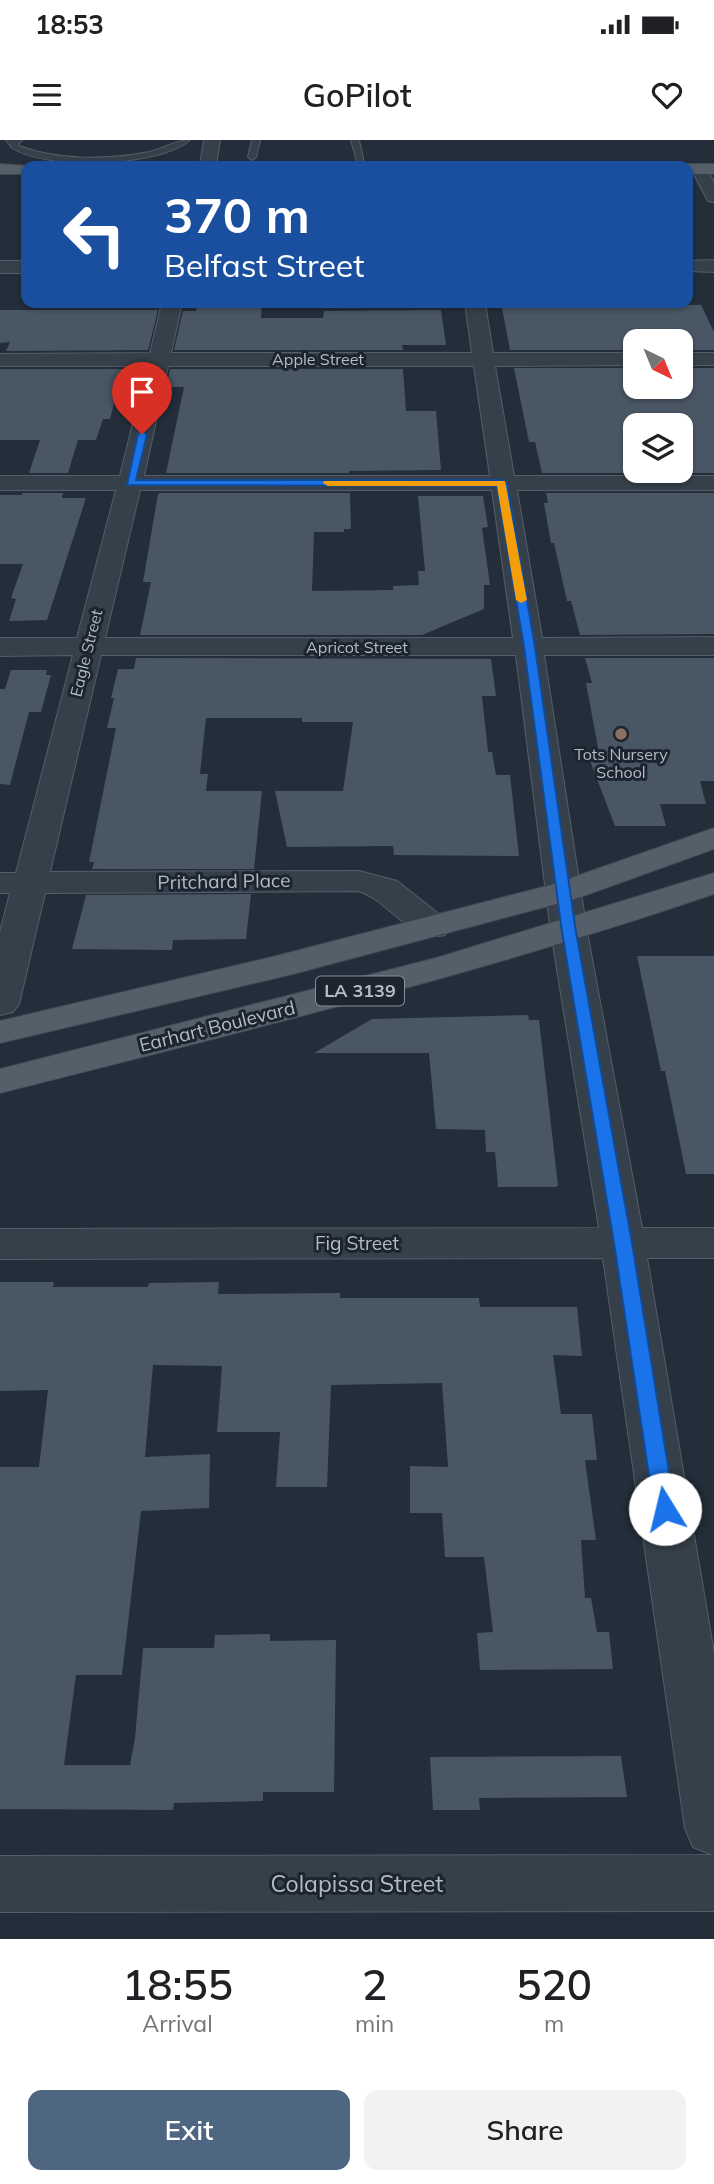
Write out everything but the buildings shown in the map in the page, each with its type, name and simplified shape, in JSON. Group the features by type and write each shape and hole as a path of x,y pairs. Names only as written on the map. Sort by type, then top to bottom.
{"main road":[{"path":"0,169 21,169"},
{"path":"693,190 713,192"},
{"name":"Earhart Boulevard","path":"0,1080 336,997 566,912 714,838"},
{"name":"Earhart Boulevard","path":"0,1032 432,927 566,912 714,883"}],"street":[{"path":"209,161 212,140"},
{"path":"700,169 713,192"},
{"path":"693,266 714,266"},
{"path":"0,267 21,267"},
{"name":"Eagle Street","path":"0,1004 16,883 87,646 130,483 171,308"},
{"path":"476,308 530,647 566,912 623,1243 714,1828"},
{"name":"Apple Street","path":"0,360 623,359"},
{"path":"693,359 714,359"},
{"path":"0,483 714,483"},
{"name":"Apricot Street","path":"0,647 714,646"},
{"name":"Pritchard Place","path":"16,883 359,881 385,888 432,927"},
{"name":"Fig Street","path":"0,1244 714,1243"},
{"name":"Colapissa Street","path":"0,1884 714,1884"}],"lane":[{"path":"14,141 15,147 41,155 104,158 165,150 179,146 186,140"},
{"path":"252,157 256,140"},
{"path":"355,140 361,161"}],"slow traffic":[{"path":"328,483 502,483 521,600"}],"place":[{"name":"Tots Nursery School","path":"621,734"}],"route":[{"path":"142,434 130,483 502,483 530,647 569,932 623,1243 665,1509"}]}
